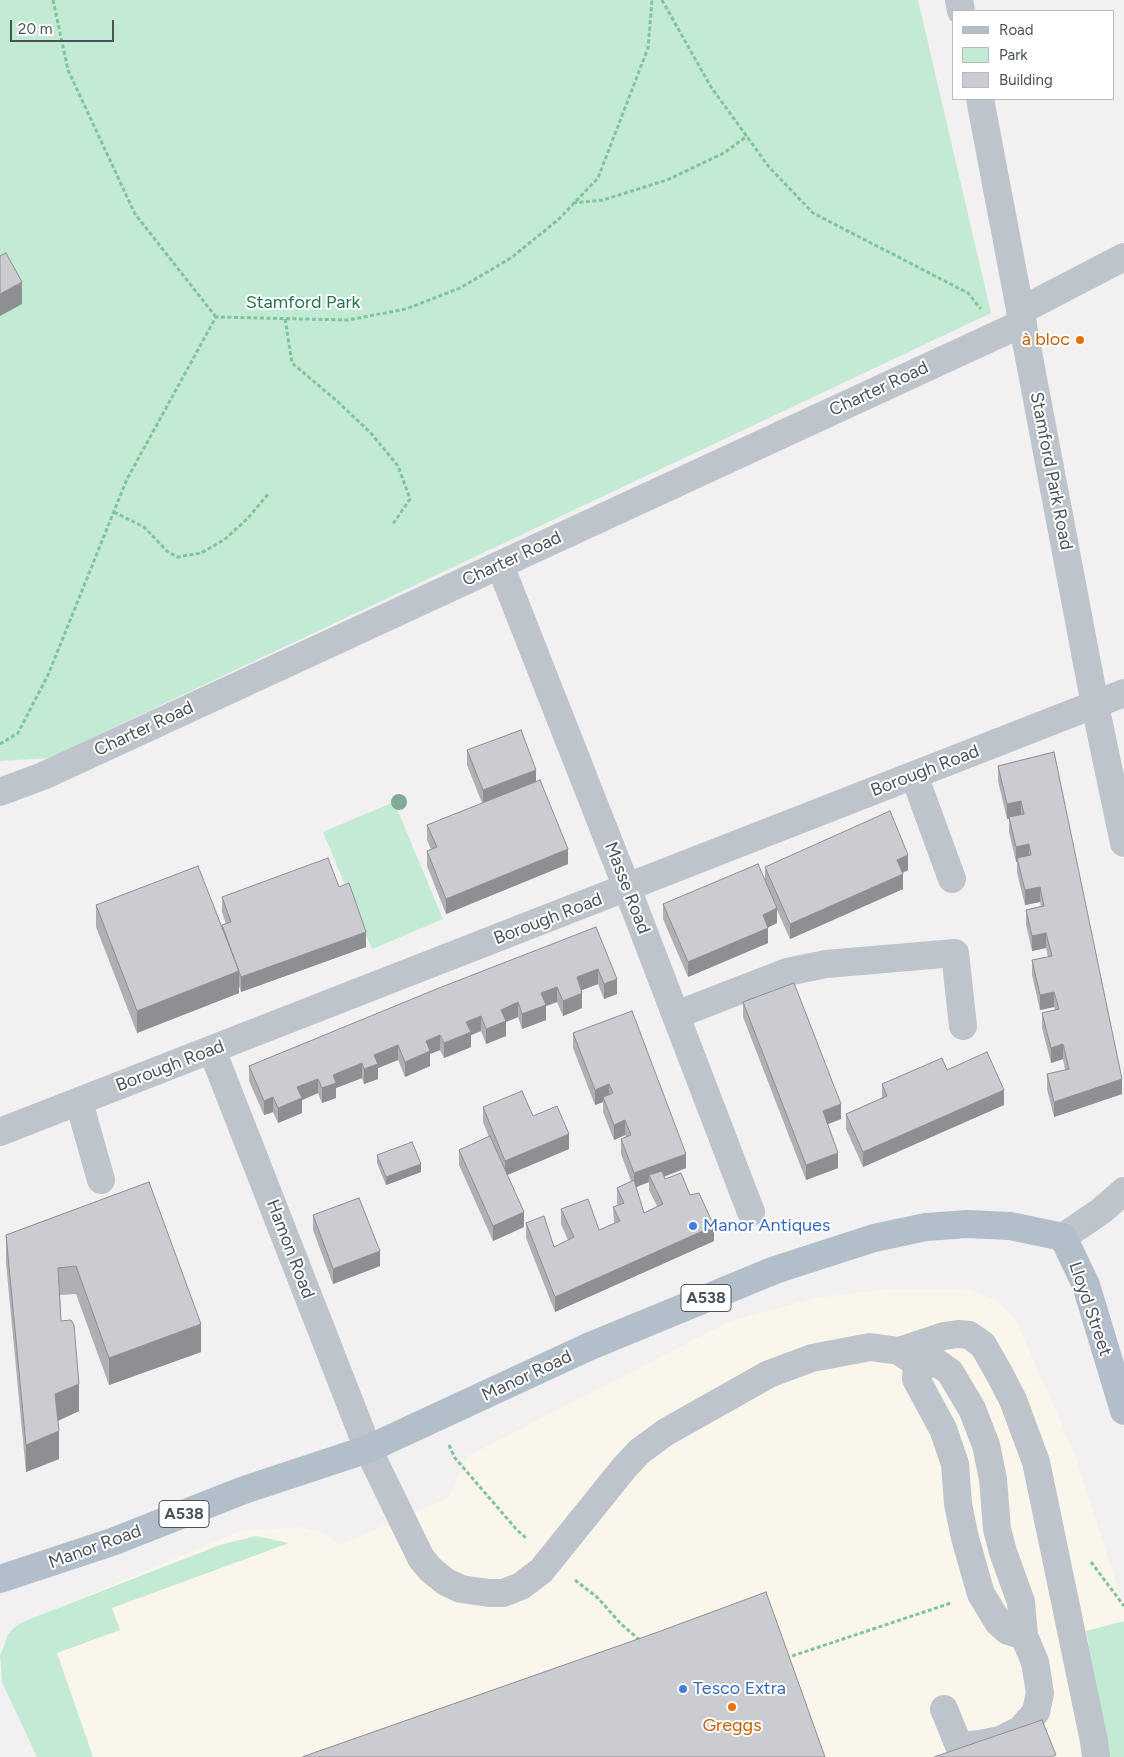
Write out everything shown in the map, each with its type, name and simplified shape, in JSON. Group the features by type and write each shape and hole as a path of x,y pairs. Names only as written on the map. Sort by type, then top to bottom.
{"main road":[{"name":"Manor Road","path":"0,1580 112,1542 244,1490 368,1449 588,1347 685,1306 775,1270 874,1238 926,1227 967,1224 1010,1226 1063,1237"},
{"name":"Lloyd Street","path":"1063,1237 1086,1285 1124,1411"}],"street":[{"name":"Stamford Park Road","path":"980,100 1015,322 1124,842"},
{"name":"Charter Road","path":"0,792 43,776 500,565 1015,322 1124,257"},
{"name":"Masse Road","path":"500,565 752,1212"},
{"name":"Borough Road","path":"0,1132 1124,693"},
{"path":"914,775 952,879"},
{"path":"676,1015 787,972 826,964 955,953 963,1026"},
{"name":"Hamon Road","path":"212,1050 368,1449 421,1558 431,1570 446,1582 474,1592 503,1593 522,1586 541,1571 552,1559 624,1468 640,1451 666,1432 769,1374 791,1365 846,1350 870,1347 939,1364 950,1372 965,1395 980,1426 990,1462 997,1529 1021,1602 1024,1636 1035,1662 1040,1693 1036,1712 1027,1724 1000,1740 959,1746 944,1709"},
{"path":"79,1102 101,1180"},
{"path":"1063,1237 1101,1212 1124,1191"},
{"path":"1024,1636 1008,1631 998,1622 981,1594 965,1538 958,1504 955,1464 944,1428 916,1379 908,1357 944,1336 958,1334 969,1336 982,1345 1009,1394 1036,1462 1096,1757"}],"path":[{"path":"53,0 68,70 134,214 216,317 348,320 406,310 460,288 511,258 558,218 598,178 648,48 652,0"},
{"path":"662,0 711,87 769,167 813,213 968,293 1015,322"},
{"path":"573,203 603,200 667,180 724,153 747,136"},
{"path":"0,744 18,733 48,675 127,479 216,317"},
{"path":"285,319 292,363 364,426 398,466 410,499 392,524"},
{"path":"114,512 144,527 167,551 177,557 201,553 224,540 248,518 269,493"},
{"path":"437,1418 455,1458 517,1530 585,1590 598,1598 621,1624 648,1648"}],"shaded area":[{"path":"890,1289 965,1289 986,1295 1002,1305 1016,1320 1075,1455 1124,1607 1124,1621 1086,1631 1109,1757 38,1757 2,1682 0,1670 1,1647 8,1634 17,1625 240,1531 300,1527 324,1533 340,1545 448,1498 468,1456 730,1321 815,1298"}],"green space":[{"name":"Stamford Park","path":"0,0 918,0 991,313 49,758 0,761"},
{"path":"394,802 443,919 372,949 323,832"},
{"path":"256,1536 289,1543 112,1608 120,1630 57,1653 93,1757 37,1757 2,1682 0,1656 8,1634 17,1625 30,1619 220,1545"},
{"path":"1124,1621 1124,1757 1109,1757 1086,1631"}],"building":[{"path":"6,253 22,282 0,294 0,256"},
{"path":"521,730 536,770 483,790 467,750"},
{"path":"1054,752 1122,1079 1054,1102 1047,1074 1069,1069 1063,1044 1051,1048 1042,1013 1059,1009 1054,992 1040,995 1032,960 1052,956 1046,933 1032,936 1026,910 1044,906 1040,887 1025,890 1017,858 1031,855 1029,844 1016,847 1009,817 1024,814 1021,801 1007,804 998,766"},
{"path":"540,780 568,849 446,899 427,851 437,847 427,825"},
{"path":"890,811 908,855 897,860 903,874 790,924 765,867"},
{"path":"328,858 339,887 349,883 366,932 241,977 222,925 231,922 222,897"},
{"path":"758,864 777,908 763,915 768,928 688,962 663,904"},
{"path":"198,866 239,971 137,1011 96,905"},
{"path":"596,927 617,979 604,984 598,969 577,977 582,993 563,1001 557,987 541,993 546,1005 522,1014 518,1002 501,1010 506,1021 486,1029 481,1016 466,1022 471,1032 444,1043 440,1035 426,1041 430,1051 405,1062 398,1045 374,1055 378,1064 364,1069 362,1063 333,1075 336,1083 322,1088 318,1079 297,1087 302,1098 278,1108 273,1097 264,1101 249,1066 439,988"},
{"path":"794,983 841,1104 823,1111 838,1153 806,1165 743,1002"},
{"path":"632,1011 686,1154 634,1173 621,1139 631,1135 625,1120 614,1125 603,1097 613,1093 609,1084 595,1090 573,1033"},
{"path":"987,1052 1004,1090 863,1152 846,1114 887,1096 882,1084 942,1058 947,1070"},
{"path":"522,1091 533,1116 557,1106 569,1134 505,1161 483,1107"},
{"path":"490,1136 524,1212 493,1226 459,1150"},
{"path":"412,1142 421,1164 386,1177 377,1155"},
{"path":"662,1171 665,1179 681,1173 690,1195 699,1193 714,1226 555,1297 526,1223 544,1216 554,1247 574,1237 561,1209 588,1199 599,1230 620,1221 613,1207 624,1203 617,1188 634,1180 644,1213 663,1204 649,1175"},
{"path":"149,1182 201,1324 109,1358 76,1266 58,1268 61,1321 71,1320 74,1325 79,1384 55,1394 59,1431 26,1445 6,1235"},
{"path":"359,1198 380,1251 333,1269 313,1215"},
{"name":"Tesco Extra","path":"766,1592 825,1757 302,1757 658,1632"},
{"path":"1042,1720 1056,1755 1051,1757 934,1757"}],"place":[{"name":"à bloc","path":"1080,340"},
{"name":"Manor Antiques","path":"693,1226"},
{"name":"Tesco Extra","path":"683,1689"},
{"name":"Greggs","path":"732,1707"}]}
